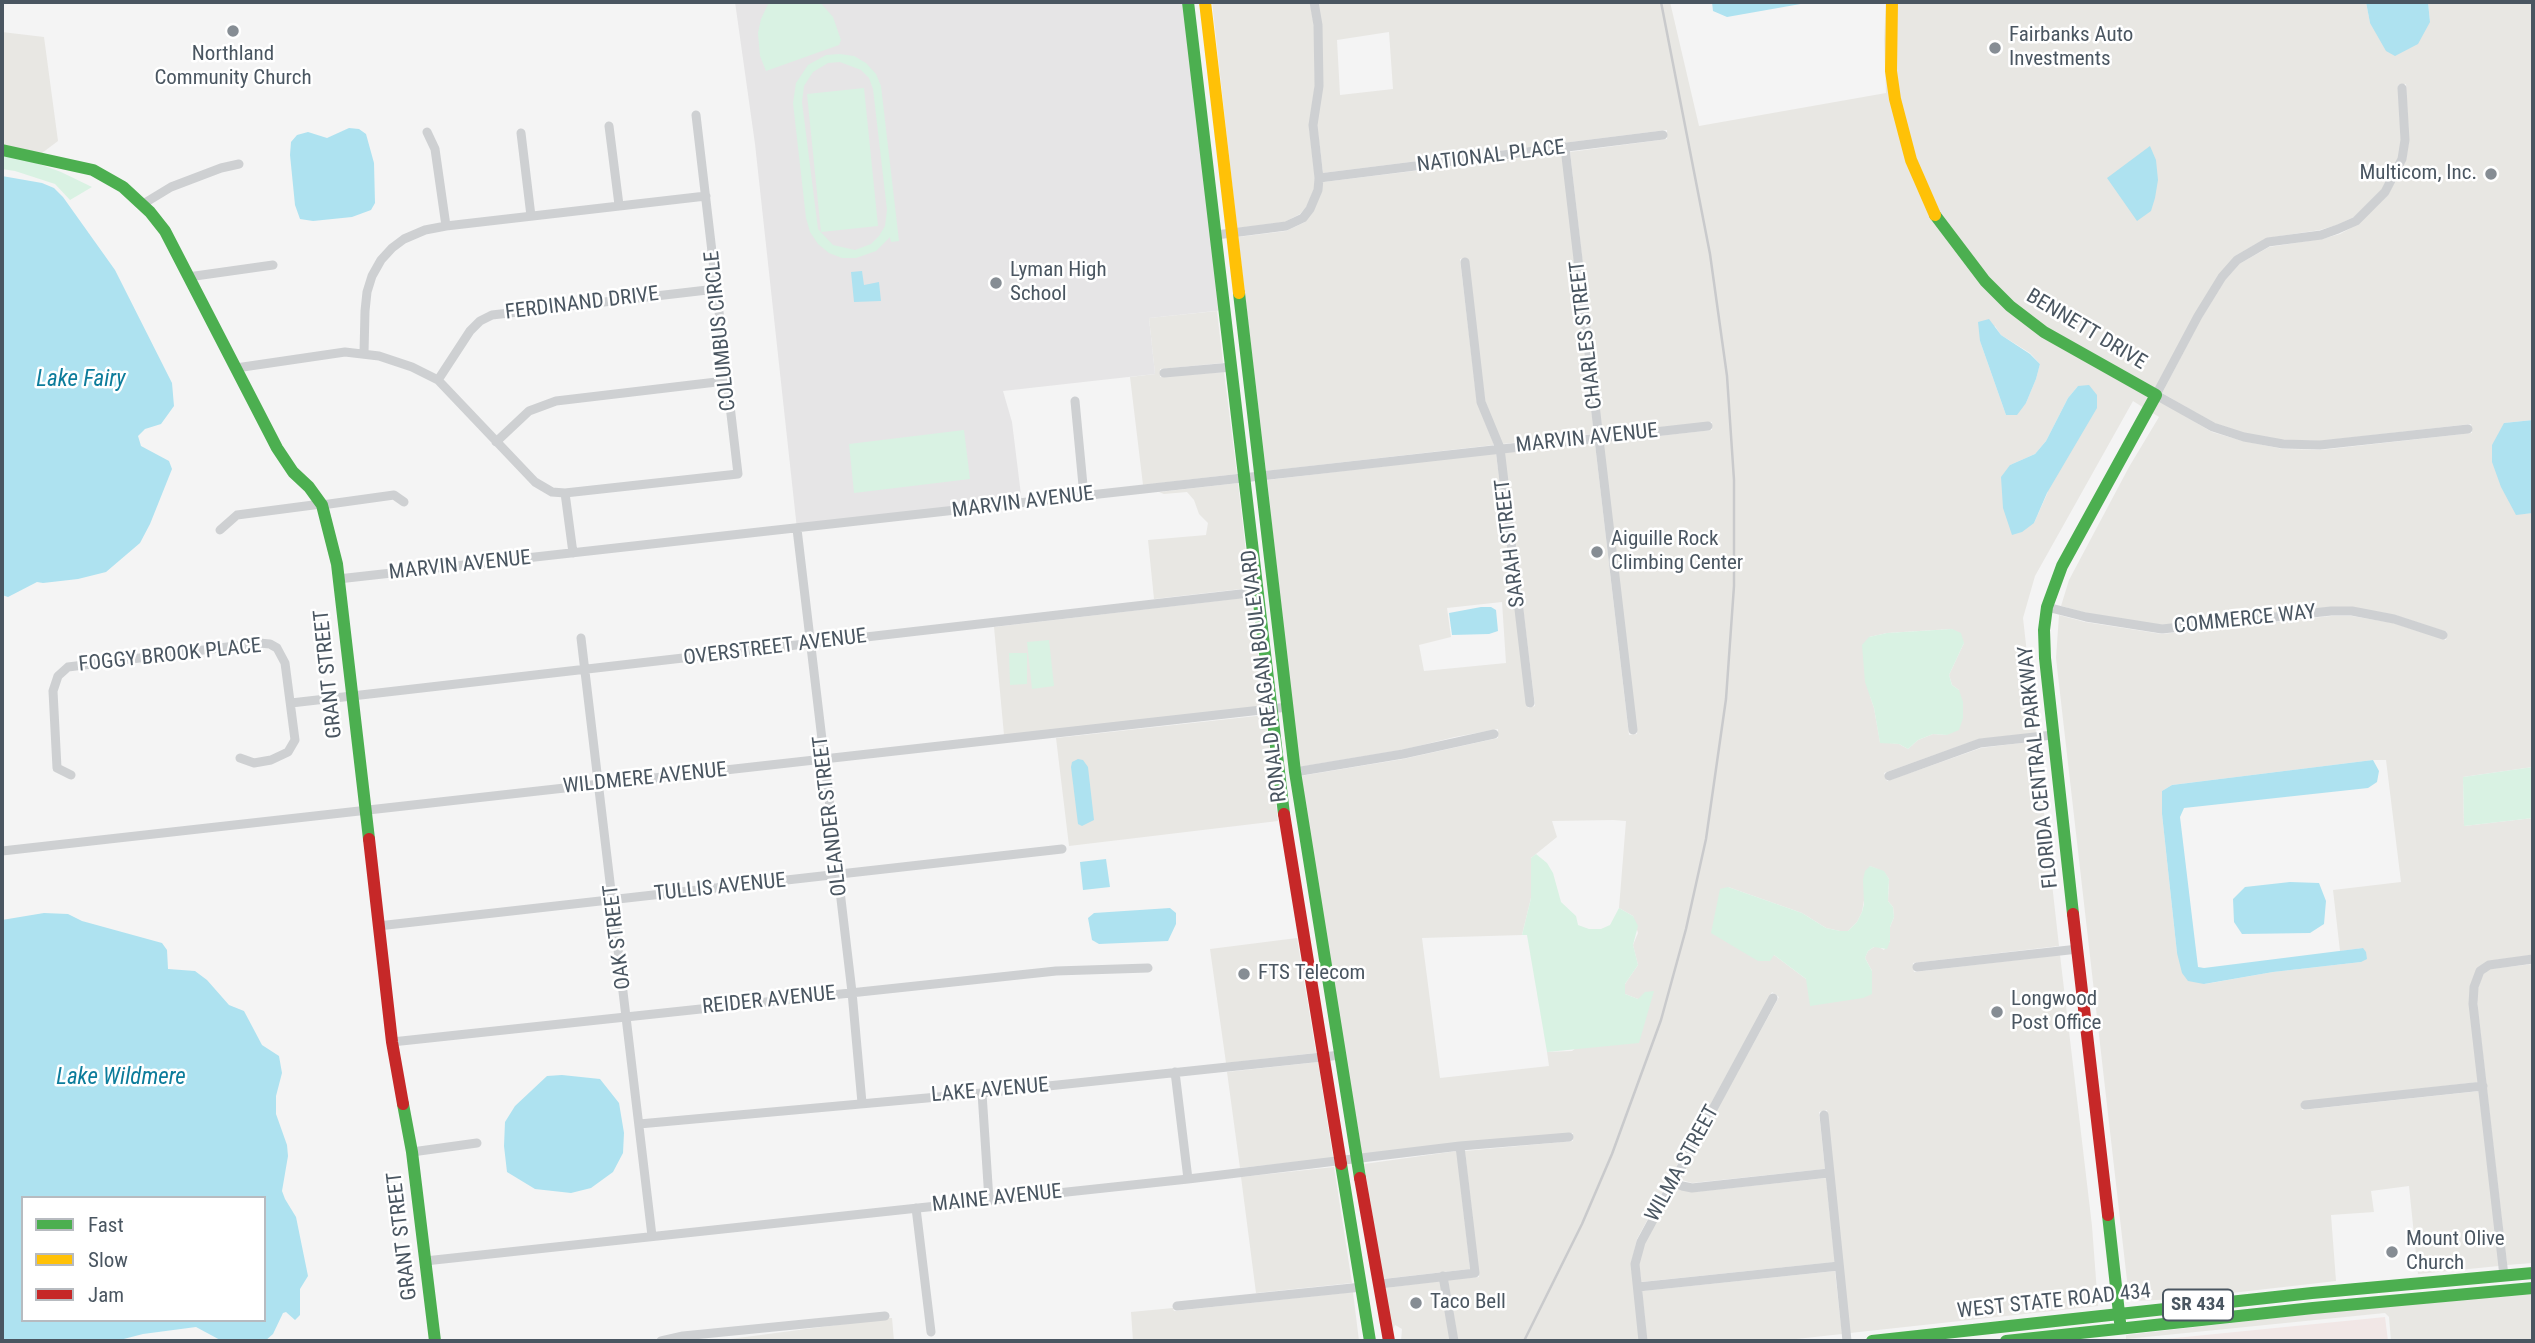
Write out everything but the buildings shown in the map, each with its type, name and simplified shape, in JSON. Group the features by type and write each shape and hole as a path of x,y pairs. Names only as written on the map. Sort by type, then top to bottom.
{"main road":[{"name":"RONALD REAGAN BOULEVARD","path":"1188,2 1291,862 1370,1341"},
{"name":"RONALD REAGAN BOULEVARD","path":"1205,2 1234,233 1294,772 1357,1160 1380,1284 1395,1338"},
{"name":"BENNETT DRIVE","path":"1892,2 1891,71 1895,99 1911,160 1938,221 1985,281 2010,306 2044,332 2156,395"},
{"name":"GRANT STREET","path":"2,150 93,170 123,187 143,204 165,231 277,448 293,472 322,504 334,545 392,1042 412,1152 435,1341"},
{"name":"FLORIDA CENTRAL PARKWAY","path":"2122,1335 2045,658 2047,607 2062,566 2156,395"},
{"name":"WEST STATE ROAD 434","path":"1872,1341 2532,1273"},
{"path":"2507,1290 2532,1273"},
{"path":"2485,1292 2499,1283 2504,1276"},
{"name":"WEST STATE ROAD 434","path":"2006,1341 2122,1335 2533,1288"}],"street":[{"path":"1216,235 1286,226 1303,218 1318,190 1313,125 1319,86 1318,25 1314,2"},
{"name":"FLORIDA CENTRAL PARKWAY","path":"2156,395 2198,316 2222,277 2237,260 2268,242 2321,235 2356,221 2385,192 2402,159 2405,140 2402,88"},
{"name":"COLUMBUS CIRCLE","path":"236,368 345,352 394,360 438,380 535,482 552,492 565,493 738,474 725,381 696,115"},
{"path":"609,127 619,205"},
{"path":"426,132 436,149 446,226"},
{"path":"521,133 531,216"},
{"name":"NATIONAL PLACE","path":"1319,178 1663,135"},
{"name":"CHARLES STREET","path":"1565,148 1633,730"},
{"path":"143,204 171,187 239,164"},
{"path":"364,353 367,292 372,276 381,260 404,239 425,230 446,226 706,196"},
{"name":"SARAH STREET","path":"1465,262 1481,402 1500,448 1531,703"},
{"path":"188,277 272,265"},
{"name":"FERDINAND DRIVE","path":"438,380 470,331 480,321 492,315 716,289"},
{"path":"1164,373 1232,367"},
{"path":"496,442 528,411 556,401 725,381"},
{"name":"BENNETT DRIVE","path":"2156,395 2213,427 2244,437 2283,444 2320,445 2468,429"},
{"path":"1075,401 1084,496"},
{"name":"MARVIN AVENUE","path":"338,579 1708,426"},
{"path":"565,493 573,553"},
{"path":"220,530 237,515 394,495 404,502"},
{"name":"OLEANDER STREET","path":"797,529 852,992 862,1102"},
{"name":"OVERSTREET AVENUE","path":"291,703 1258,592"},
{"name":"COMMERCE WAY","path":"2047,607 2086,617 2162,629 2352,611 2394,619 2443,635"},
{"name":"OAK STREET","path":"581,638 652,1236"},
{"name":"FOGGY BROOK PLACE","path":"71,775 57,768 53,691 58,676 75,665 259,643 271,644 277,648 285,663 295,740 288,752 271,760 254,763 240,758"},
{"name":"WILDMERE AVENUE","path":"2,851 1288,707"},
{"path":"1294,772 1403,754 1494,734"},
{"path":"1889,776 1980,743 2053,735"},
{"name":"TULLIS AVENUE","path":"378,926 1062,849"},
{"path":"1917,967 2078,949"},
{"path":"2504,1276 2473,1004 2480,971 2489,965 2533,959"},
{"name":"REIDER AVENUE","path":"392,1042 1056,971 1148,968"},
{"name":"WILMA STREET","path":"1643,1341 1636,1252 1773,998"},
{"name":"LAKE AVENUE","path":"639,1124 982,1093 1341,1055"},
{"path":"1175,1072 1188,1179"},
{"path":"2305,1105 2483,1086"},
{"path":"982,1093 989,1200"},
{"path":"1824,1115 1847,1341"},
{"name":"MAINE AVENUE","path":"425,1261 1188,1179 1460,1146 1569,1137"},
{"path":"412,1152 477,1143"},
{"path":"1380,1284 1475,1273 1460,1146"},
{"path":"1674,1181 1692,1188 1829,1173"},
{"path":"916,1208 931,1332"},
{"path":"1638,1287 1839,1266"},
{"path":"1443,1276 1454,1341"},
{"path":"1177,1306 1362,1287"},
{"path":"661,1341 683,1336 886,1316"}],"shaded area":[{"name":"Lyman High School","path":"735,2 1188,2 1225,310 1149,318 1155,374 1003,391 1012,422 1022,503 797,529 755,144"},
{"path":"1212,2 1310,2 1314,26 1315,85 1309,126 1314,189 1307,206 1300,214 1285,222 1237,228"},
{"path":"1317,2 1670,2 1699,126 1886,93 1886,2 1907,161 1982,284 2151,396 2144,408 2133,401 2035,576 2023,618 2036,733 1979,739 1884,773 1887,781 1981,748 2036,741 2059,946 1913,963 1914,972 2060,955 2092,1226 2098,1306 1850,1333 1827,1110 1819,1112 1825,1169 1692,1183 1679,1179 1779,997 1772,992 1637,1239 1631,1264 1640,1341 1458,1341 1448,1280 1479,1277 1465,1151 1573,1141 1573,1133 1464,1142 1362,1155 1300,776 1403,759 1498,738 1498,729 1402,750 1299,767 1267,480 1496,453 1528,708 1535,706 1504,452 1595,443 1629,735 1637,734 1603,442 1712,430 1712,422 1602,433 1570,152 1667,139 1667,130 1323,173 1317,125","holes":["1389,32 1393,89 1340,95 1337,40","1995,326 2001,335 2030,353 2040,364 2026,403 2006,415 1980,341","2078,386 2047,494 2034,523 2010,465 2035,454 2046,441 2068,398","1502,602 1506,663 1424,671 1419,645 1451,637 1447,608","1952,629 1964,643 1949,675 1952,685 1959,690 1947,735 1933,734 1918,740 1908,749 1899,744 1880,742 1870,696 1869,637 1887,633","1552,821 1626,821 1619,908 1633,916 1638,933 1633,945 1638,965 1624,990 1625,994 1638,999 1572,1051 1547,1052 1549,1066 1440,1078 1422,938 1522,935 1531,898 1531,858 1557,837","1870,866 1884,872 1889,879 1888,901 1893,907 1894,917 1890,927 1890,941 1884,950 1874,947 1868,951 1865,958 1872,971 1872,994 1806,979 1774,955 1728,887 1802,913 1826,928 1848,931 1862,912"]},
{"path":"1896,2 2366,2 2370,23 2430,22 2428,2 2533,2 2533,420 2504,423 2516,514 2533,513 2533,767 2463,777 2464,826 2533,818 2533,955 2488,961 2477,969 2479,1082 2301,1102 2302,1110 2480,1091 2499,1266 2418,1274 2409,1186 2371,1191 2374,1212 2331,1215 2336,1281 2179,1299 2134,1301 2129,1298 2056,658 2059,615 2085,622 2162,634 2352,616 2393,623 2446,640 2447,632 2395,615 2352,607 2162,625 2086,613 2061,606 2069,580 2159,417 2151,412 2158,400 2212,432 2283,449 2321,450 2472,433 2471,424 2320,441 2283,440 2244,433 2214,423 2162,393 2201,319 2225,280 2239,264 2269,247 2340,234 2358,224 2388,195 2406,160 2409,140 2406,84 2398,85 2401,140 2399,158 2382,189 2354,217 2337,225 2267,238 2235,256 2155,389 2046,328 2012,302 1953,236 1929,194 1906,130 1895,71","holes":["2386,760 2401,882 2333,890 2340,951 2363,948 2361,962 2273,972 2205,984 2177,953 2162,814 2162,791 2172,785"]},
{"path":"2,32 44,37 58,141 42,153 2,145"},
{"path":"1562,153 1594,434 1502,444 1485,401 1467,258 1460,259 1477,402 1494,445 1266,471 1238,237 1286,231 1305,222 1323,182"},
{"path":"1217,311 1223,363 1160,369 1160,377 1224,372 1237,474 1143,485 1130,377 1155,374 1149,318"},
{"path":"1238,483 1250,588 1154,599 1148,540 1206,535 1208,523 1199,514 1194,500 1187,492 1159,492"},
{"path":"1251,597 1264,706 1004,735 994,627"},
{"path":"1265,715 1278,821 1069,846 1056,738"},
{"path":"1297,938 1316,1053 1226,1063 1210,949"},
{"path":"2533,964 2533,1263 2507,1265 2477,1004 2478,988 2483,974 2490,969"},
{"path":"1318,1062 1333,1158 1240,1168 1227,1072"},
{"path":"1457,1151 1470,1269 1383,1279 1364,1164"},
{"path":"1334,1167 1352,1283 1256,1293 1241,1177"},
{"path":"1826,1178 1835,1262 1641,1282 1639,1264 1644,1244 1675,1187 1693,1192"},
{"path":"1835,1271 1842,1334 1778,1341 1647,1341 1642,1291"},
{"path":"1440,1281 1450,1341 1401,1341 1402,1329 1395,1325 1392,1332 1385,1288"},
{"path":"1353,1292 1359,1341 1133,1341 1131,1312 1173,1308 1174,1311"},
{"path":"2533,1294 2533,1341 2391,1341 2389,1317 2385,1313 2126,1339 2126,1335 2336,1311"},
{"path":"2385,1317 2388,1341 2145,1341"},
{"path":"892,1318 894,1341 715,1341"}],"green space":[{"path":"769,2 820,2 833,17 841,40 839,45 766,71 760,56 758,33"},
{"path":"826,55 854,56 866,63 876,74 881,86 899,241 891,242 890,237 876,251 856,258 842,258 829,253 818,244 810,232 806,218 793,103 796,83 808,65","holes":["840,62 861,70 869,78 873,89 887,210 885,226 879,236 871,244 855,250 833,245 818,229 802,102 804,86 813,72 828,63"]},
{"path":"864,88 878,226 821,232 807,94"},
{"path":"2,155 23,158 92,187 70,200 55,184 2,169"},
{"path":"964,430 970,479 854,493 849,444"},
{"path":"1952,629 1961,633 1964,643 1949,675 1963,702 1963,718 1959,730 1947,735 1933,734 1918,740 1908,749 1899,744 1880,743 1874,708 1865,682 1862,645 1869,637 1887,633"},
{"path":"1049,640 1054,686 1032,689 1027,642"},
{"path":"1009,653 1027,653 1027,684 1010,685"},
{"path":"2533,767 2533,818 2464,826 2463,777"},
{"path":"1536,854 1547,863 1553,873 1561,902 1576,916 1578,925 1601,929 1610,925 1619,908 1633,916 1638,926 1633,945 1638,965 1625,984 1625,994 1638,999 1645,992 1654,991 1639,1043 1547,1052 1527,935 1522,935 1531,898 1531,858"},
{"path":"1870,866 1884,871 1889,879 1888,901 1893,907 1894,917 1887,949 1874,947 1868,951 1865,958 1872,971 1872,994 1863,998 1810,1006 1806,979 1774,955 1770,961 1758,961 1711,933 1720,889 1728,887 1802,913 1826,928 1848,931 1862,912 1863,880 1865,871"}],"water":[{"path":"1712,2 1812,2 1727,17 1713,11"},
{"path":"2366,2 2428,2 2430,22 2418,44 2395,56 2386,51 2370,23"},
{"path":"349,128 359,129 366,134 374,163 375,203 371,210 352,217 313,221 300,219 295,205 291,142 297,135 308,132 327,138"},
{"path":"2150,146 2156,160 2158,180 2155,198 2151,211 2137,221 2107,178"},
{"name":"Lake Fairy","path":"2,176 42,183 54,188 63,197 115,270 172,383 174,406 161,424 145,429 138,436 141,446 169,461 172,469 140,543 106,572 78,579 37,582 8,597 2,595"},
{"path":"862,271 864,285 879,282 881,301 854,302 851,272"},
{"path":"1989,319 2001,335 2040,364 2026,403 2017,415 2006,415 1980,341 1978,322"},
{"path":"2089,385 2097,395 2097,408 2047,493 2034,523 2022,532 2012,535 2003,508 2001,477 2010,465 2035,454 2046,441 2068,398 2078,386"},
{"path":"2533,420 2533,513 2516,515 2501,487 2492,462 2492,445 2504,423"},
{"path":"1481,607 1496,610 1498,631 1489,634 1452,635 1449,613"},
{"path":"1083,760 1088,767 1094,820 1082,826 1078,824 1071,767 1072,762"},
{"path":"2373,760 2379,771 2377,782 2368,788 2184,808 2180,817 2198,967 2363,948 2367,959 2204,984 2188,981 2182,973 2177,953 2162,814 2162,791 2172,785"},
{"path":"1106,859 1110,887 1083,890 1080,862"},
{"path":"2290,882 2319,883 2326,901 2324,924 2310,933 2242,934 2234,922 2233,899 2245,887"},
{"path":"1170,908 1176,913 1176,924 1168,941 1099,944 1092,940 1088,918 1094,913"},
{"name":"Lake Wildmere","path":"44,913 68,914 82,921 162,943 167,950 168,969 195,971 207,980 229,1005 244,1011 262,1045 279,1056 282,1073 276,1096 276,1114 288,1156 282,1191 296,1217 308,1276 300,1289 300,1315 295,1320 286,1312 283,1313 273,1334 265,1341 222,1341 196,1327 143,1334 116,1341 2,1341 2,920"},
{"path":"547,1076 600,1079 619,1103 624,1133 623,1153 613,1172 591,1188 571,1193 535,1189 507,1172 504,1146 505,1122 515,1106"}],"railway":[{"path":"1524,1341 1582,1224 1612,1154 1661,1020 1686,929 1706,839 1726,699 1734,586 1734,480 1727,376 1710,254 1661,2"}],"traffic: fast":[{"path":"1188,2 1284,814"},
{"path":"2,150 93,170 123,187 150,212 165,231 277,448 293,472 309,487 322,505 337,564 369,839"},
{"path":"1935,215 1985,281 2010,306 2044,332 2156,395 2062,566 2047,607 2045,658 2073,914"},
{"path":"1239,293 1295,772 1360,1178"},
{"path":"403,1104 412,1152 435,1341"},
{"path":"1341,1164 1370,1341"},
{"path":"2108,1215 2120,1322"},
{"path":"1872,1341 2312,1293 2533,1273"},
{"path":"2006,1341 2313,1308 2533,1288"}],"traffic: slow":[{"path":"1205,2 1239,293"},
{"path":"1892,2 1891,71 1895,99 1911,160 1935,215"}],"traffic: jam":[{"path":"1284,814 1341,1164"},
{"path":"369,839 392,1042 403,1104"},
{"path":"2073,914 2108,1215"},
{"path":"1360,1178 1389,1341"}],"place":[{"name":"Northland Community Church","path":"233,31"},
{"name":"Fairbanks Auto Investments","path":"1995,48"},
{"name":"Multicom, Inc.","path":"2491,174"},
{"name":"Lyman High School","path":"996,283"},
{"name":"Aiguille Rock Climbing Center","path":"1597,552"},
{"name":"FTS Telecom","path":"1244,974"},
{"name":"Longwood Post Office","path":"1997,1012"},
{"name":"Mount Olive Church","path":"2392,1252"},
{"name":"Taco Bell","path":"1416,1303"}]}
